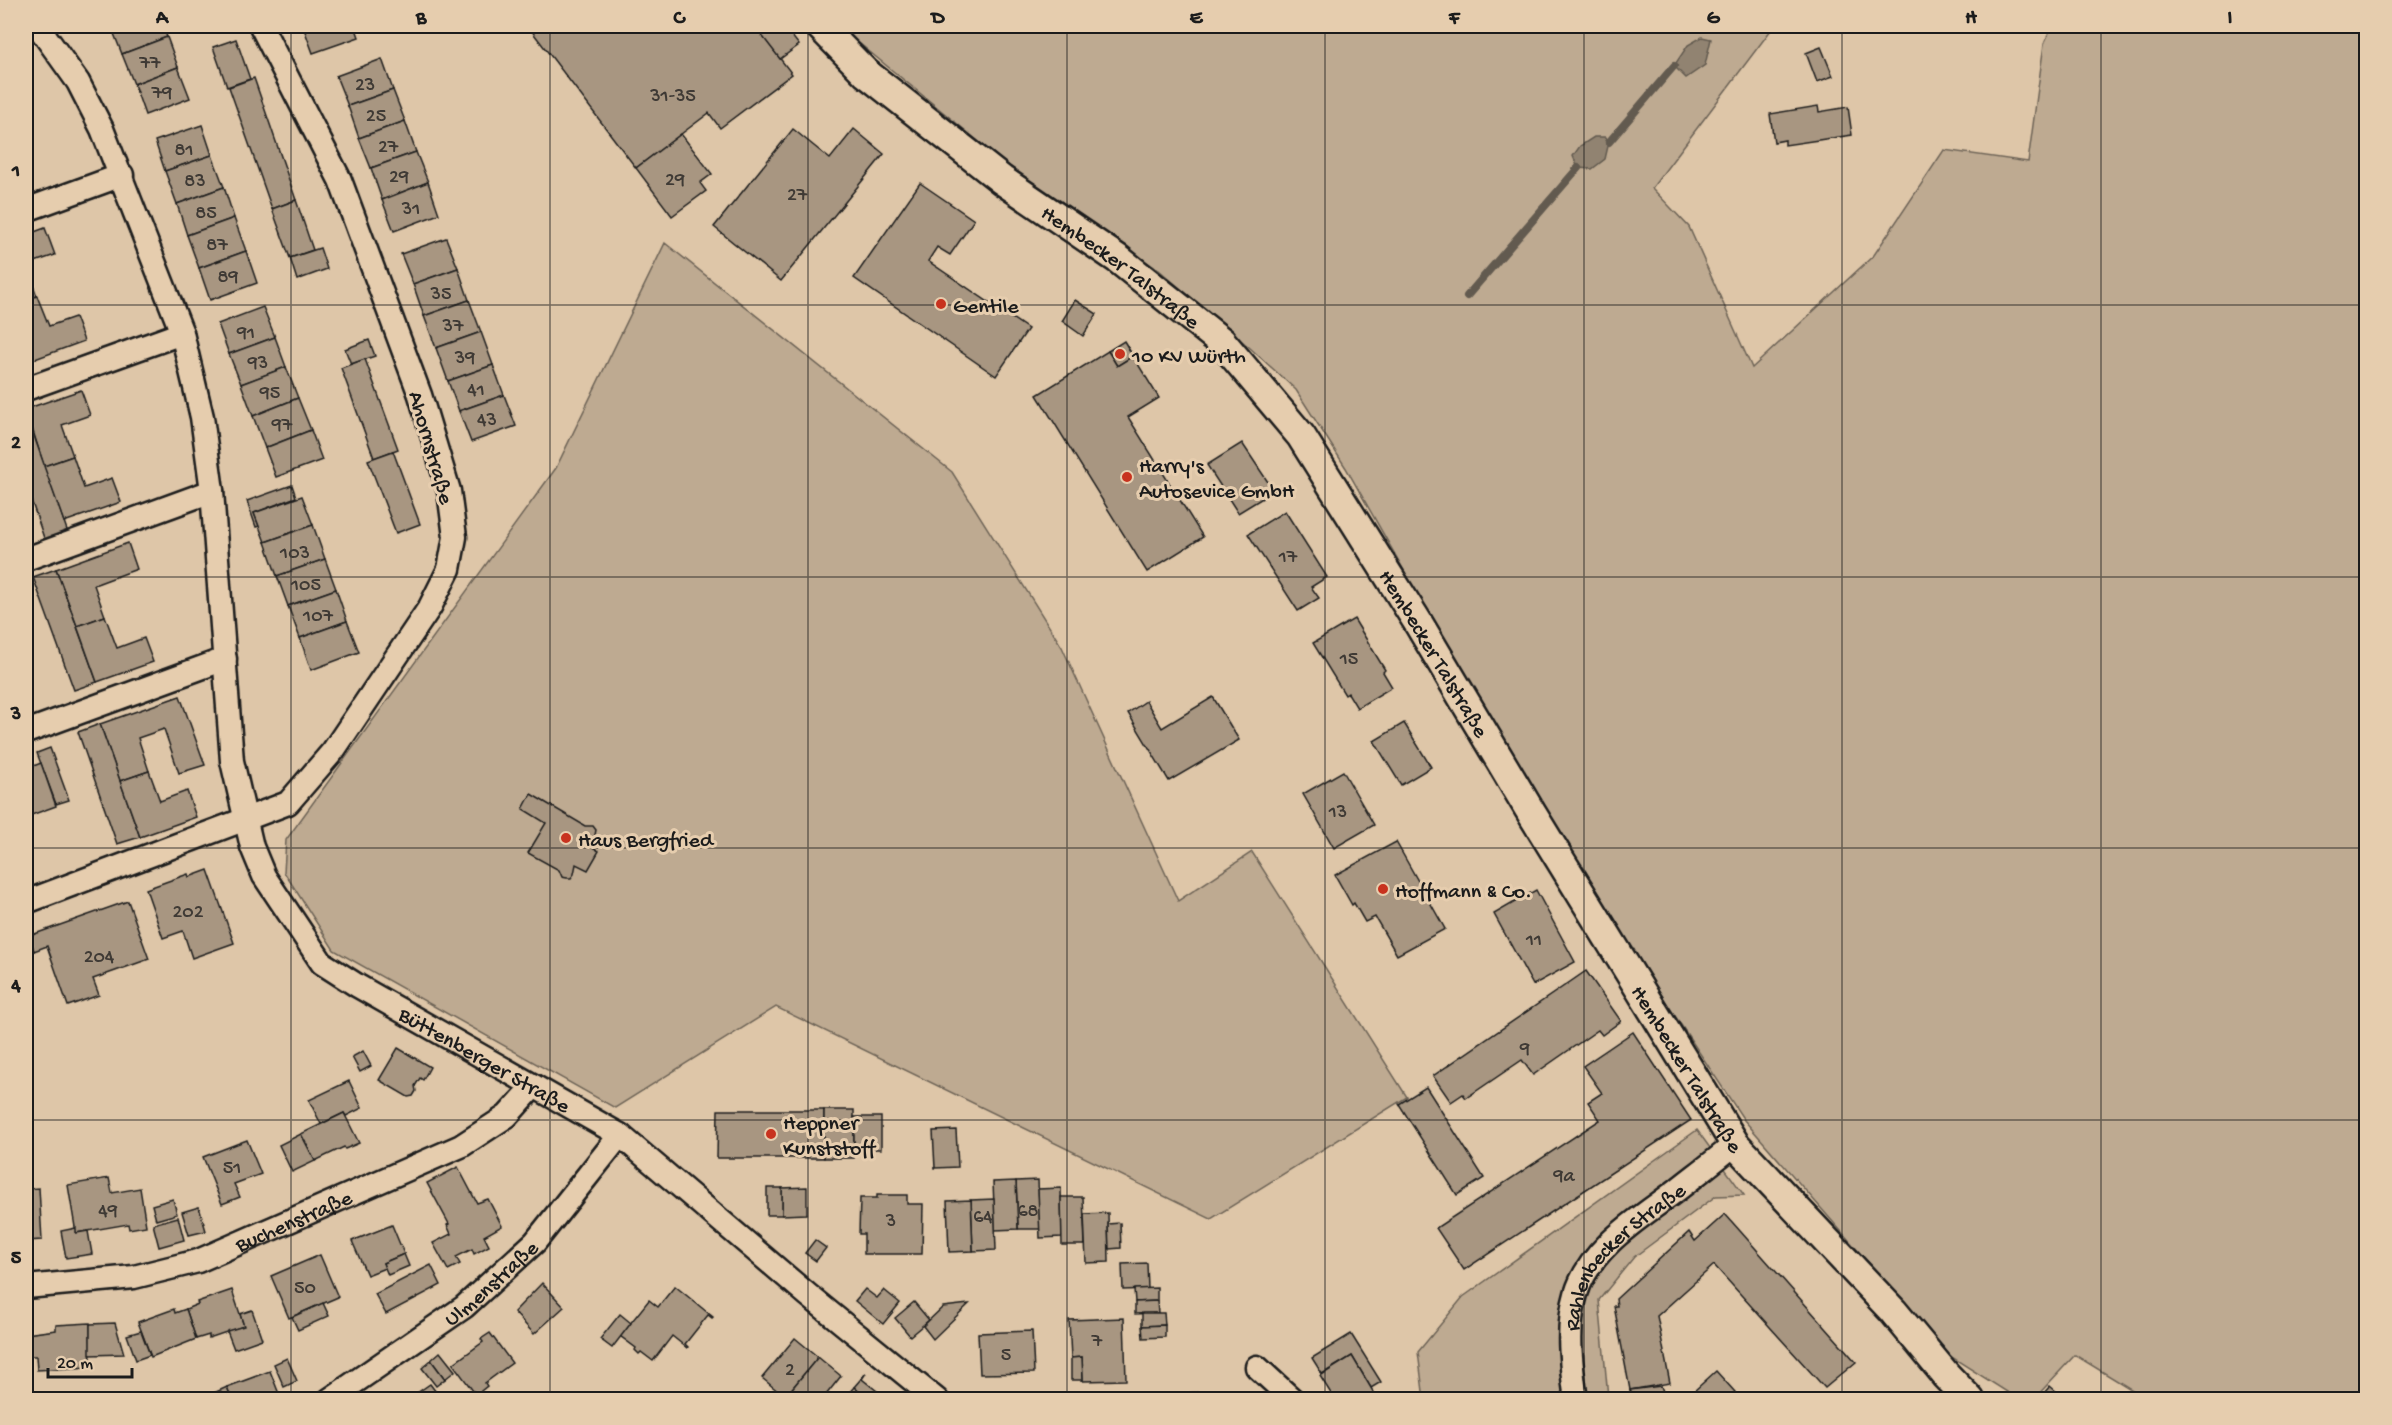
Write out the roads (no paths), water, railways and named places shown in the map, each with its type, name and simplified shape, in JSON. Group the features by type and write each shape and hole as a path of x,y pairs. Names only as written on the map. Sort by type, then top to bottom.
{"street":[{"name":"Ahornstraße","path":"246,821 288,804 333,751 430,607 449,569 455,537 449,491 420,395 344,191 261,26"},
{"name":"Hembecker Talstraße","path":"820,26 866,73 1002,180 1118,259 1222,342 1301,436 1417,621 1532,814 1735,1144 1893,1311 1953,1387 1970,1400"},
{"name":"Büttenberger Straße","path":"35,30 78,82 102,129 122,175 182,333 202,417 212,491 232,761 252,847 264,876 322,963 620,1135 771,1264 937,1400"},
{"path":"26,210 122,175"},
{"path":"26,389 182,333"},
{"path":"26,559 212,491"},
{"path":"26,732 225,659"},
{"path":"26,902 246,821"},
{"name":"Buchenstraße","path":"26,1287 134,1277 198,1262 461,1146 507,1116 534,1086"},
{"name":"Ulmenstraße","path":"329,1400 464,1306 535,1242 620,1135"},
{"name":"Rahlenbecker Straße","path":"1576,1400 1570,1346 1572,1317 1577,1293 1589,1269 1633,1222 1735,1144"},
{"path":"1257,1367 1293,1400"}],"waterway":[{"path":"1609,142 1674,66"},
{"path":"1467,296 1578,168"}],"place":[{"name":"Gentile","path":"941,304"},
{"name":"10 KV Würth","path":"1120,354"},
{"name":"Harry's Autosevice GmbH","path":"1127,477"},
{"name":"Haus Bergfried","path":"566,838"},
{"name":"Hoffmann & Co.","path":"1383,889"},
{"name":"Heppner Kunststoff","path":"771,1134"}]}
